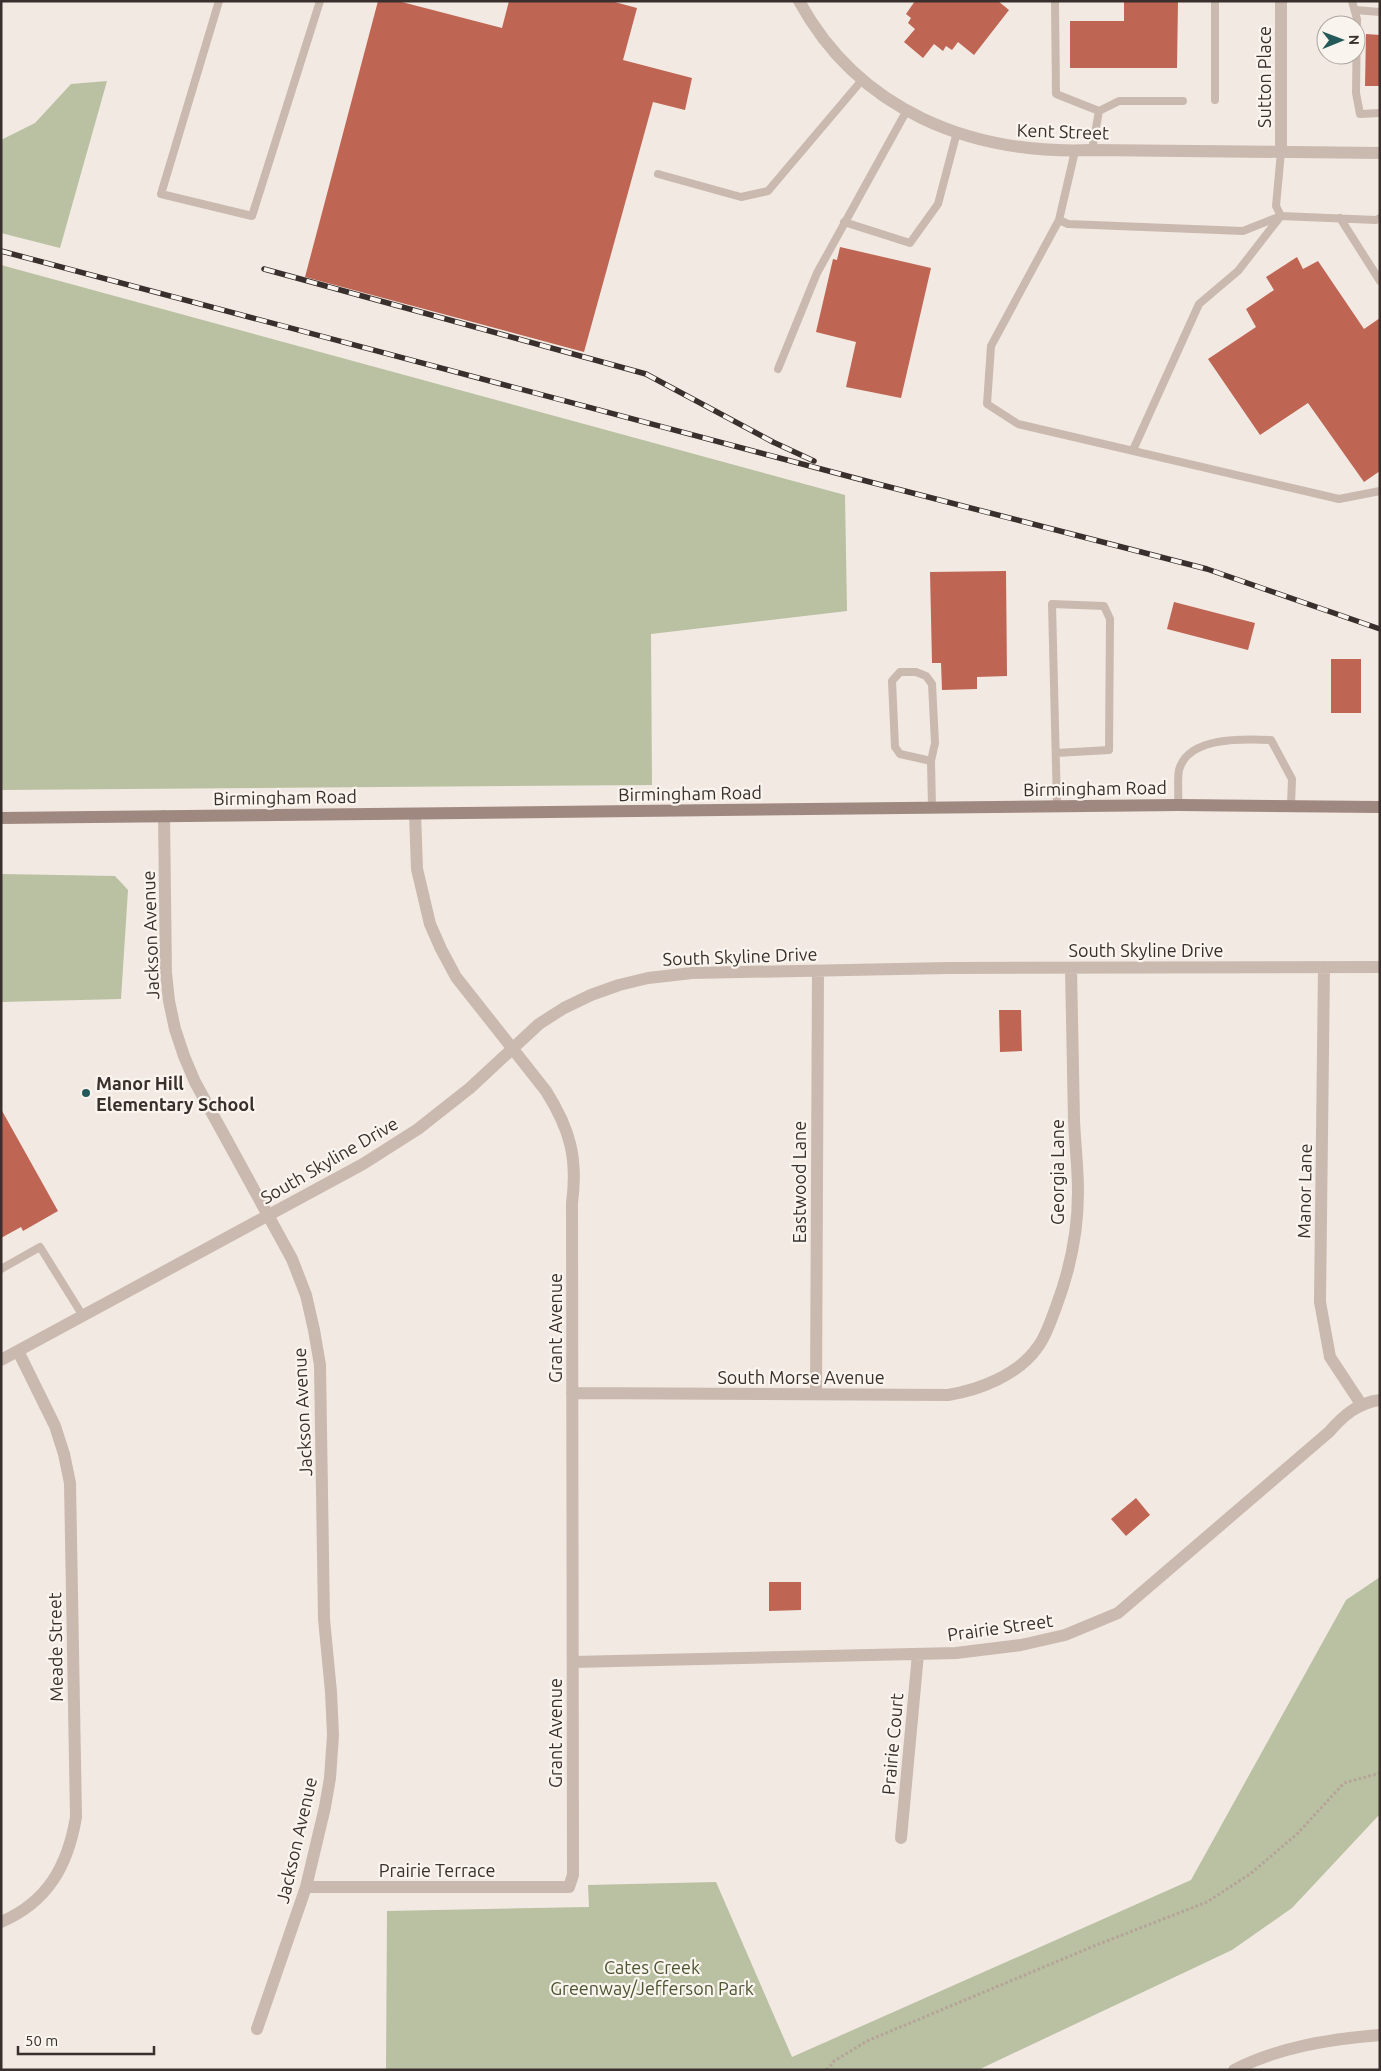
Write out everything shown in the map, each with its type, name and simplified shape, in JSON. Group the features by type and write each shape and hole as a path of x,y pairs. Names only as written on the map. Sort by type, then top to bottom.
{"street":[{"name":"Kent Street","path":"800,1 824,40 862,80 907,110 957,132 994,144 1029,149 1075,151 1380,153"},
{"name":"Sutton Place","path":"1281,1 1281,152"},
{"name":"Birmingham Road","path":"1,818 1178,805 1380,807"},
{"name":"Grant Avenue","path":"415,814 416,869 422,897 433,932 456,977 546,1091 559,1111 568,1133 574,1156 575,1180 572,1203 573,1875 568,1887"},
{"name":"Jackson Avenue","path":"164,816 166,973 175,1029 184,1056 196,1082 292,1259 306,1295 320,1365 324,1619 333,1735 330,1778 306,1887 257,2029"},
{"name":"Manor Lane","path":"1324,967 1320,1302 1330,1357 1361,1404"},
{"name":"South Skyline Drive","path":"1,1360 364,1164 418,1128 470,1088 539,1024 564,1008 591,995 633,982 692,973 1071,968 1380,967"},
{"name":"Georgia Lane","path":"1022,1362 1037,1348 1052,1319 1072,1256 1077,1223 1078,1190 1075,1146 1071,968"},
{"name":"Eastwood Lane","path":"816,1394 818,971"},
{"name":"Meade Street","path":"1,1922 28,1907 55,1878 72,1843 76,1817 70,1484 56,1426 18,1351"},
{"name":"South Morse Avenue","path":"572,1393 948,1395 985,1385 1008,1373 1022,1362"},
{"name":"Prairie Street","path":"573,1662 956,1653 1029,1644 1086,1628 1118,1614 1329,1432 1344,1415 1361,1404 1380,1400"},
{"name":"Prairie Court","path":"901,1838 918,1654"},
{"name":"Prairie Terrace","path":"306,1887 568,1887"},
{"path":"1234,2070 1259,2058 1301,2046 1344,2038 1380,2035"}],"lane":[{"path":"219,1 161,194 252,216 320,1"},
{"path":"1055,1 1056,94 1099,111 1119,101 1183,101"},
{"path":"1215,1 1215,100"},
{"path":"1352,1 1357,19 1356,93 1360,114 1380,113"},
{"path":"1355,10 1380,12"},
{"path":"658,174 741,197 768,191 862,80"},
{"path":"778,369 817,274 907,110"},
{"path":"1092,150 1099,111"},
{"path":"844,222 910,243 938,204 957,132"},
{"path":"1075,151 1059,220 991,346 987,404 1018,424 1340,499 1380,491"},
{"path":"1281,152 1276,206 1282,216"},
{"path":"1133,450 1198,304 1238,271 1282,216"},
{"path":"1059,220 1068,224 1243,231 1282,216 1376,220 1380,218"},
{"path":"1340,218 1380,281"},
{"path":"1056,753 1109,750 1110,619 1104,606 1052,604 1057,806"},
{"path":"931,761 900,754 895,747 892,681 900,672 916,672 926,676 932,684 935,742 931,761 932,808"},
{"path":"1178,805 1180,770 1189,754 1209,744 1248,739 1271,740 1292,779 1291,806"},
{"path":"1,1268 40,1247 83,1316"}],"path":[{"path":"827,2070 834,2061 867,2041 1094,1946 1207,1902 1250,1874 1297,1834 1344,1783 1380,1773"}],"green space":[{"path":"107,81 60,248 1,233 1,140 35,123 71,84"},
{"path":"1,265 845,495 847,611 651,634 652,785 1,790"},
{"path":"1,874 115,876 128,890 121,999 1,1002"},
{"name":"Cates Creek Greenway/Jefferson Park","path":"1380,1577 1380,1814 1292,1908 1232,1950 978,2070 386,2070 387,1911 589,1907 588,1885 716,1882 792,2057 1191,1880 1346,1600"}],"building":[{"path":"378,1 398,1 502,28 509,1 611,1 637,8 623,60 692,78 685,110 653,102 584,352 305,277"},
{"path":"915,1 998,1 1009,10 974,55 958,42 952,50 946,46 943,51 934,44 923,58 904,42 915,29 908,23 911,18 906,14"},
{"path":"1124,1 1178,1 1177,68 1070,68 1070,21 1124,21"},
{"path":"1366,34 1380,35 1380,86 1365,86"},
{"path":"840,247 931,268 901,398 846,387 856,342 816,332 833,259 837,260"},
{"path":"1297,257 1303,269 1318,261 1364,329 1380,318 1380,471 1364,482 1308,403 1260,435 1208,359 1256,327 1246,309 1274,290 1266,277"},
{"path":"1006,571 1007,676 977,677 977,689 942,690 941,663 932,663 930,572"},
{"path":"1174,602 1255,623 1248,650 1167,629"},
{"path":"1331,659 1361,659 1361,713 1331,713"},
{"path":"999,1010 1021,1010 1022,1051 1000,1052"},
{"path":"1,1109 58,1211 23,1231 21,1227 1,1238"},
{"path":"1136,1498 1150,1515 1126,1536 1111,1519"},
{"path":"769,1582 801,1582 801,1610 769,1611"}],"railway":[{"path":"1,251 870,482 1207,569 1380,629"},
{"path":"264,269 646,374 773,442 814,461"}],"place":[{"name":"Manor Hill Elementary School","path":"86,1093"}]}
